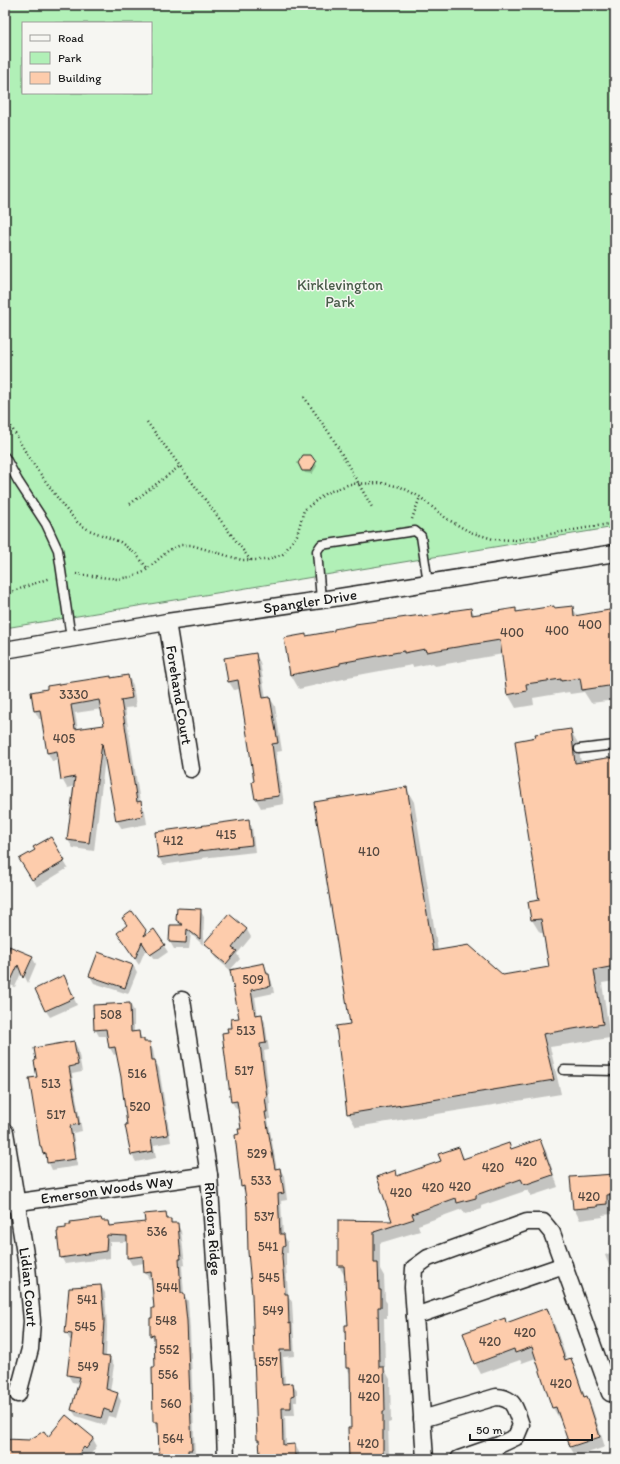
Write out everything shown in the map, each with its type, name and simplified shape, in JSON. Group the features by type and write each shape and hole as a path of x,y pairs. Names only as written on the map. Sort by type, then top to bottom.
{"street":[{"name":"Spangler Drive","path":"5,650 167,622 321,600 615,553"},
{"name":"Forehand Court","path":"167,622 191,769"},
{"name":"Rhodora Ridge","path":"182,1000 209,1174 223,1376 226,1459"},
{"name":"Lidian Court","path":"5,1132 11,1203 27,1266 32,1321 30,1349 18,1394"},
{"name":"Emerson Woods Way","path":"11,1203 209,1174"},
{"path":"425,1459 413,1286 414,1268 428,1258 527,1222 544,1222 552,1232 613,1396"},
{"path":"415,1316 564,1264"},
{"path":"422,1419 496,1397 506,1398 514,1405 521,1424 516,1437 499,1445 459,1459"}],"lane":[{"path":"5,457 46,524 58,550 71,638"},
{"path":"321,600 317,551 321,544 415,531 421,536 428,583"},
{"path":"579,749 615,745"},
{"path":"564,1070 615,1071"}],"path":[{"path":"304,397 332,437 373,509"},
{"path":"5,416 29,458 64,507 78,523 89,530 120,542 136,554 148,569"},
{"path":"147,422 251,561"},
{"path":"130,504 180,466"},
{"path":"406,533 420,497"},
{"path":"5,594 51,578"}],"green space":[{"name":"Kirklevington Park","path":"5,5 615,5 615,527 5,628"}],"building":[{"path":"303,455 311,455 316,462 311,471 302,471 298,463"},
{"path":"554,606 554,608 573,606 574,616 615,609 615,685 582,690 580,678 561,681 561,679 526,684 527,691 507,695 500,640 426,652 425,649 404,653 404,651 340,663 340,665 290,675 284,638 334,631 334,629 355,624 422,615 422,617 471,608 472,615 516,608 516,612"},
{"path":"256,653 263,698 270,697 278,743 272,744 279,796 255,799 252,782 254,781 238,680 228,682 224,658"},
{"path":"128,675 132,698 121,700 137,802 141,801 143,816 116,821 102,743 89,843 67,840 75,777 61,780 57,751 47,753 40,710 34,711 31,692 47,689 47,686 111,676 111,678","holes":["99,700 104,725 75,729 71,705"]},
{"path":"571,729 575,763 613,757 615,772 615,966 594,970 603,1024 543,1034 554,1080 347,1114 336,1026 350,1024 314,802 407,787 433,951 469,945 503,975 549,967 541,919 531,920 528,902 539,900 518,772 515,741 536,737 535,734"},
{"path":"249,819 252,845 199,851 158,858 155,832"},
{"path":"51,837 65,861 32,880 19,859 35,850 33,847"},
{"path":"177,908 201,909 200,939 187,929 186,943 169,942 170,925 183,925 176,920"},
{"path":"132,911 146,930 144,936 154,929 165,945 150,955 142,942 135,959 117,933 127,925 122,918"},
{"path":"229,914 247,929 232,948 237,951 226,964 204,943"},
{"path":"9,946 33,956 23,978 18,965 5,994 5,958 10,947"},
{"path":"98,952 133,965 125,988 89,976"},
{"path":"264,963 267,974 269,974 271,986 251,990 255,1015 262,1014 266,1043 260,1044 267,1097 265,1097 267,1112 265,1112 275,1169 280,1168 284,1193 278,1194 280,1234 284,1234 285,1246 283,1247 282,1257 285,1294 288,1294 292,1350 280,1350 282,1384 293,1383 294,1395 291,1396 291,1408 282,1408 283,1445 295,1444 295,1459 265,1459 265,1455 260,1455 259,1440 257,1440 247,1206 244,1186 241,1187 235,1135 239,1134 238,1129 241,1129 237,1101 231,1102 222,1033 228,1032 227,1028 232,1028 231,1019 239,1018 230,970"},
{"path":"64,975 74,998 45,1011 35,989"},
{"path":"130,1003 131,1032 139,1031 140,1039 144,1039 144,1042 150,1042 152,1060 155,1060 168,1135 151,1138 153,1151 131,1155 125,1125 127,1125 121,1077 115,1047 109,1048 106,1029 94,1030 93,1005"},
{"path":"74,1041 78,1065 69,1067 79,1124 70,1126 75,1159 47,1163 46,1153 43,1154 40,1146 29,1078 37,1077 34,1061 36,1060 34,1048"},
{"path":"540,1139 553,1175 524,1185 521,1179 476,1195 476,1198 457,1203 456,1198 412,1214 414,1219 374,1232 374,1263 378,1263 379,1290 381,1290 381,1307 378,1307 379,1367 384,1367 385,1411 383,1411 383,1459 349,1459 348,1428 351,1428 350,1368 346,1368 345,1325 348,1325 344,1266 338,1266 338,1220 392,1221 377,1177 396,1170 397,1176 441,1161 438,1154 459,1147 463,1159 509,1143 511,1149"},
{"path":"615,1174 615,1194 607,1195 607,1204 597,1205 597,1207 573,1209 570,1177"},
{"path":"166,1212 167,1219 171,1219 171,1223 178,1223 181,1259 179,1259 181,1293 184,1293 187,1321 192,1450 188,1450 188,1459 159,1459 158,1422 153,1422 152,1367 155,1367 154,1335 150,1336 150,1318 152,1318 152,1308 154,1308 151,1272 144,1273 143,1256 127,1258 127,1236 107,1235 106,1251 60,1258 57,1232 58,1229 66,1228 66,1225 71,1225 70,1222 101,1218 102,1221 108,1221 109,1226 145,1222 144,1214"},
{"path":"101,1285 104,1320 102,1356 110,1357 106,1389 118,1393 112,1412 104,1409 101,1418 71,1410 80,1377 67,1375 72,1334 65,1333 69,1288"},
{"path":"547,1308 565,1360 571,1358 584,1397 587,1396 600,1437 570,1447 556,1407 552,1408 532,1347 515,1353 514,1349 474,1364 463,1333 505,1318 506,1323"},
{"path":"66,1415 94,1438 86,1449 84,1447 75,1459 5,1459 5,1439 29,1440 44,1431 48,1437"}]}
